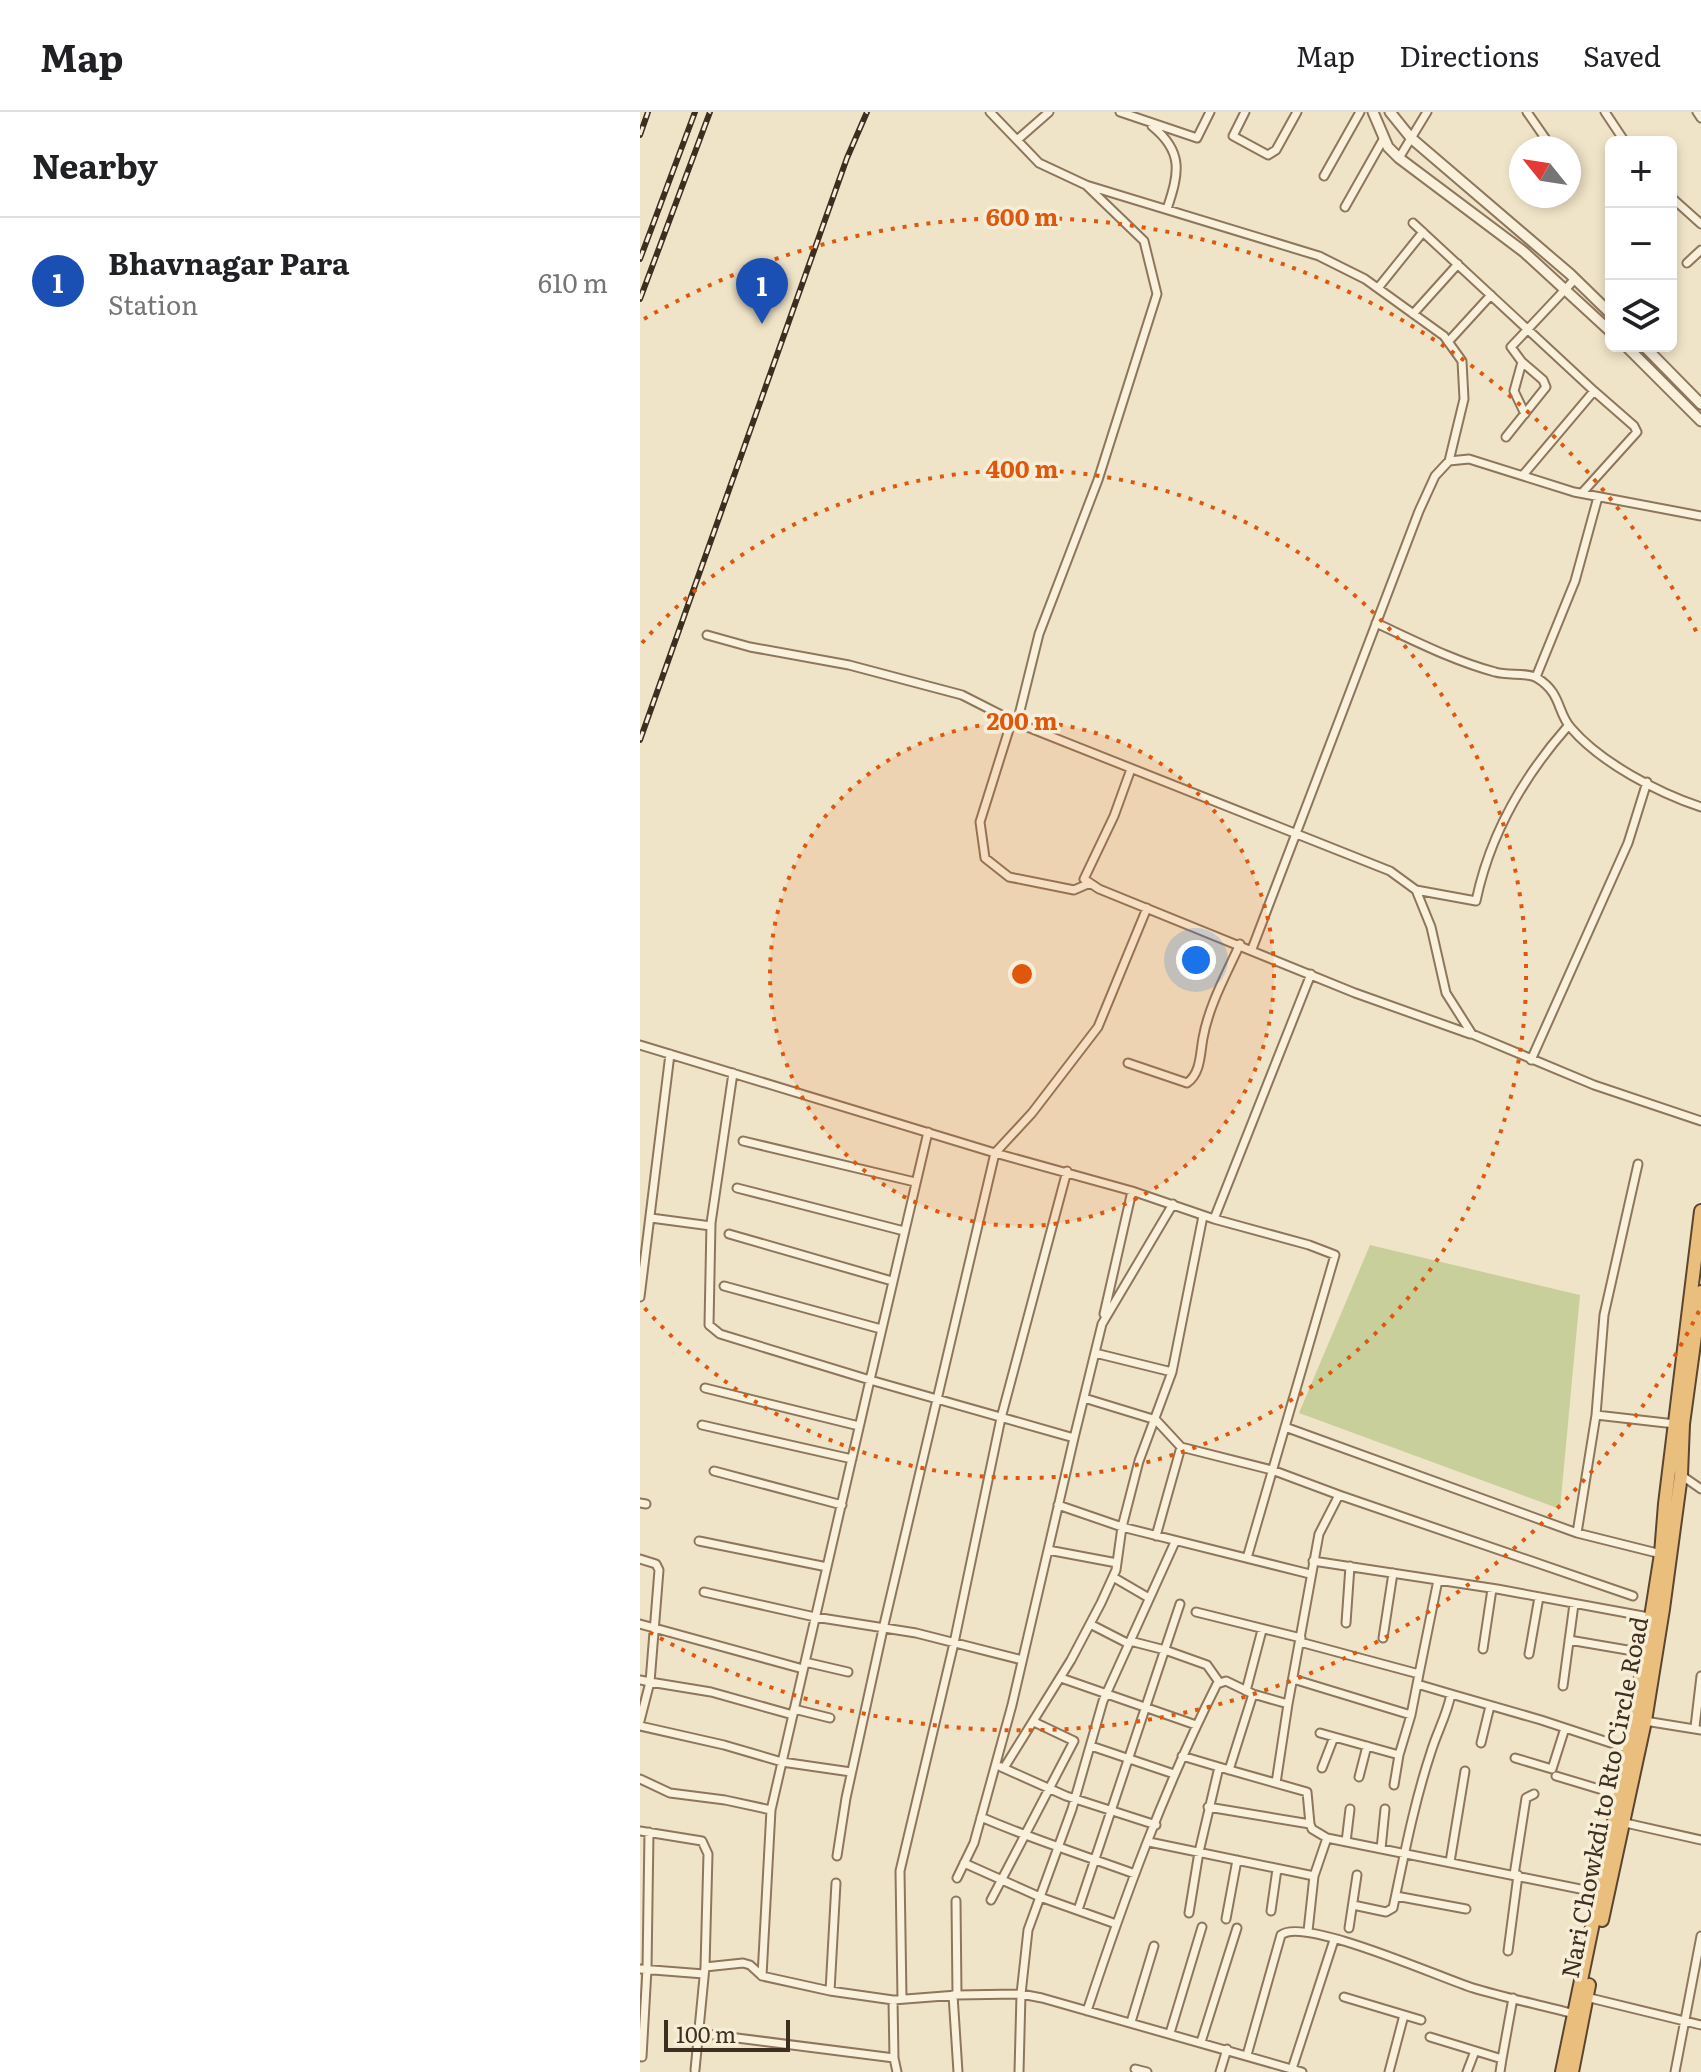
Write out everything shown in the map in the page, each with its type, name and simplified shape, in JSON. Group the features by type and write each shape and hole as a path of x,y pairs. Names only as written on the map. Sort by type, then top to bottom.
{"highway":[{"path":"1619,1822 1620,1795 1645,1653 1656,1619 1665,1504 1701,1211"},
{"name":"Nari Chowkdi to Rto Circle Road","path":"1572,2072 1604,1894 1645,1721 1656,1619 1681,1475 1683,1424 1701,1292"},
{"path":"1562,2072 1604,1894"}],"street":[{"path":"990,112 1039,163 1086,185 1319,256 1365,279 1444,336 1462,361 1464,399 1449,461 1435,476 1252,949"},
{"path":"1017,140 1049,112"},
{"path":"1120,112 1197,138 1210,112"},
{"path":"1245,112 1233,136 1268,155 1276,150 1297,112"},
{"path":"1324,176 1360,112"},
{"path":"1373,112 1388,147 1399,158 1524,252 1605,327"},
{"path":"1390,112 1411,138 1605,308"},
{"path":"1399,158 1427,112"},
{"path":"1527,112 1544,136"},
{"path":"1605,112 1621,136"},
{"path":"1697,112 1701,118"},
{"path":"1146,121 1164,136 1176,158 1176,180 1167,209"},
{"path":"1345,207 1384,138"},
{"path":"1086,185 1144,241 1157,294 1098,480 1039,634 1015,722 980,822 985,858 1009,877 1074,890 1090,883"},
{"path":"1677,202 1701,224"},
{"path":"1413,223 1634,426 1637,432 1582,493"},
{"path":"1378,288 1423,232"},
{"path":"1687,263 1701,250"},
{"path":"1413,314 1458,264"},
{"path":"1506,437 1546,383 1522,362 1511,347 1575,279"},
{"path":"1448,342 1491,295"},
{"path":"1632,352 1701,421"},
{"path":"1650,352 1701,404"},
{"path":"1522,362 1514,391 1525,414"},
{"path":"1523,475 1594,391"},
{"path":"1684,404 1693,396"},
{"path":"1449,461 1469,459 1598,497 1701,516"},
{"path":"1536,677 1575,581 1598,497"},
{"path":"1376,623 1453,658 1499,673 1536,677 1558,698 1568,726 1602,758 1674,798 1701,807"},
{"path":"707,635 750,647 849,665 953,692 1015,722 1390,871 1416,890 1476,901 1490,848 1511,804 1539,758 1568,726"},
{"path":"1131,769 1114,816 1084,879 1099,889 1355,993 1472,1034 1594,1085 1701,1121"},
{"path":"1531,1060 1628,843 1647,782"},
{"path":"1416,890 1431,927 1446,993 1472,1034"},
{"path":"837,1856 851,1772 883,1629 995,1153 1032,1113 1098,1027 1147,908"},
{"path":"1128,1063 1187,1083 1191,1080 1198,1071 1212,1007 1240,944"},
{"path":"1214,1219 1311,974"},
{"path":"640,1045 995,1153 1067,1171 1335,1255 1247,1558"},
{"path":"640,1297 670,1054"},
{"path":"733,1073 711,1226 708,1319 714,1331 936,1400 1074,1438"},
{"path":"762,1976 771,1810 928,1132"},
{"path":"743,1141 915,1182"},
{"path":"1577,1533 1596,1415 1604,1315 1638,1164"},
{"path":"902,1999 900,1871 954,1643 1001,1418 1067,1171"},
{"path":"737,1188 904,1231"},
{"path":"957,1878 974,1843 1022,1660 1132,1191"},
{"path":"1102,1324 1173,1204"},
{"path":"1004,1768 1061,1678 1113,1577 1139,1461 1172,1372 1203,1216"},
{"path":"640,1223 650,1221 711,1226"},
{"path":"729,1234 892,1281"},
{"path":"724,1286 881,1329"},
{"path":"1095,1353 1172,1372"},
{"path":"705,1388 859,1426"},
{"path":"1084,1398 1156,1420 1181,1447 1272,1470 1633,1596"},
{"path":"1596,1415 1675,1424"},
{"path":"702,1425 852,1459"},
{"path":"1285,1427 1577,1533 1661,1554"},
{"path":"1156,1536 1181,1447"},
{"path":"714,1471 842,1505"},
{"path":"1681,1475 1701,1489"},
{"path":"1276,1783 1310,1574 1319,1534 1339,1495"},
{"path":"1058,1505 1175,1542 1310,1574"},
{"path":"699,1541 827,1567"},
{"path":"1019,2072 1021,1994 1028,1930 1075,1799 1107,1693 1175,1542"},
{"path":"1048,1550 1117,1563"},
{"path":"640,1559 656,1564 659,1570 650,1682 640,1724 782,1762 851,1772"},
{"path":"1313,1561 1656,1619"},
{"path":"1346,1623 1350,1566"},
{"path":"1383,1638 1393,1573"},
{"path":"1113,1577 1149,1598"},
{"path":"1394,1785 1438,1580"},
{"path":"1483,1649 1492,1589"},
{"path":"704,1592 954,1643 1022,1660"},
{"path":"1529,1654 1539,1597"},
{"path":"1078,1910 1180,1604"},
{"path":"1563,1686 1574,1604"},
{"path":"1196,1612 1419,1674"},
{"path":"640,1624 804,1666 848,1672"},
{"path":"1090,1624 1129,1642 1165,1650 1207,1665 1219,1682"},
{"path":"1229,1770 1262,1630"},
{"path":"1569,1640 1645,1653"},
{"path":"1645,1721 1698,1728 1701,1676"},
{"path":"1061,1678 1196,1725"},
{"path":"1293,1679 1411,1715"},
{"path":"640,1680 830,1718"},
{"path":"1219,1682 1226,1681 1288,1704"},
{"path":"1087,2011 1116,1924 1174,1774 1219,1682"},
{"path":"1417,1684 1629,1749"},
{"path":"1353,1905 1389,1912 1393,1908 1404,1853 1432,1749 1441,1731 1451,1694"},
{"path":"1481,1743 1490,1706"},
{"path":"1034,1722 1090,1748 1174,1774"},
{"path":"1515,1758 1552,1769 1565,1728"},
{"path":"1320,1733 1399,1755"},
{"path":"1322,1768 1334,1737"},
{"path":"991,1900 1074,1741"},
{"path":"1359,1777 1367,1746"},
{"path":"1182,1756 1307,1792 1312,1829 1327,1838 1604,1894"},
{"path":"995,1764 1075,1799 1156,1825"},
{"path":"1189,1913 1208,1807 1219,1767"},
{"path":"1450,1862 1465,1771"},
{"path":"1556,1776 1620,1795"},
{"path":"640,1779 670,1793 722,1799 771,1810"},
{"path":"1508,1951 1526,1798 1534,1794"},
{"path":"1208,1807 1310,1824"},
{"path":"1346,1842 1350,1809"},
{"path":"1381,1849 1385,1809"},
{"path":"981,1817 1057,1849 1135,1874"},
{"path":"1619,1822 1701,1840"},
{"path":"640,1831 702,1841 708,1854 704,1971 695,2070"},
{"path":"642,2057 644,1906 649,1832"},
{"path":"1308,1931 1314,1876 1327,1838"},
{"path":"1149,1842 1314,1876"},
{"path":"1226,1919 1237,1860"},
{"path":"964,1863 1040,1897 1116,1924"},
{"path":"1271,1911 1277,1869"},
{"path":"1349,1928 1357,1875"},
{"path":"830,1991 836,1883"},
{"path":"1396,1896 1466,1909"},
{"path":"956,1901 958,2072"},
{"path":"1170,2033 1202,1927"},
{"path":"1201,2042 1237,1928"},
{"path":"1247,2055 1281,1935 1289,1929 1347,1941 1474,1988 1574,2014"},
{"path":"1675,2072 1701,1936"},
{"path":"1292,2069 1334,1940"},
{"path":"1131,2022 1154,1946"},
{"path":"644,1969 704,1971 743,1963 762,1976 830,1991 893,2000 1021,1994 1131,2022 1302,2072"},
{"path":"1344,1997 1421,2020"},
{"path":"1586,1997 1701,2025"},
{"path":"1500,2072 1513,1998"},
{"path":"893,2000 897,2072"},
{"path":"1389,2072 1404,2015"},
{"path":"698,2033 894,2058"},
{"path":"1430,2037 1502,2059"},
{"path":"1220,2072 1227,2049"},
{"path":"1467,2072 1475,2051"},
{"path":"1268,2072 1271,2063"},
{"path":"1135,2069 1147,2072"}],"green space":[{"path":"1370,1245 1580,1295 1560,1509 1299,1413"}],"railway":[{"path":"640,135 648,112"},
{"path":"640,259 695,112"},
{"path":"640,299 710,112"},
{"path":"640,740 847,158 867,112"}],"place":[{"name":"Bhavnagar Para","path":"762,324"}]}
